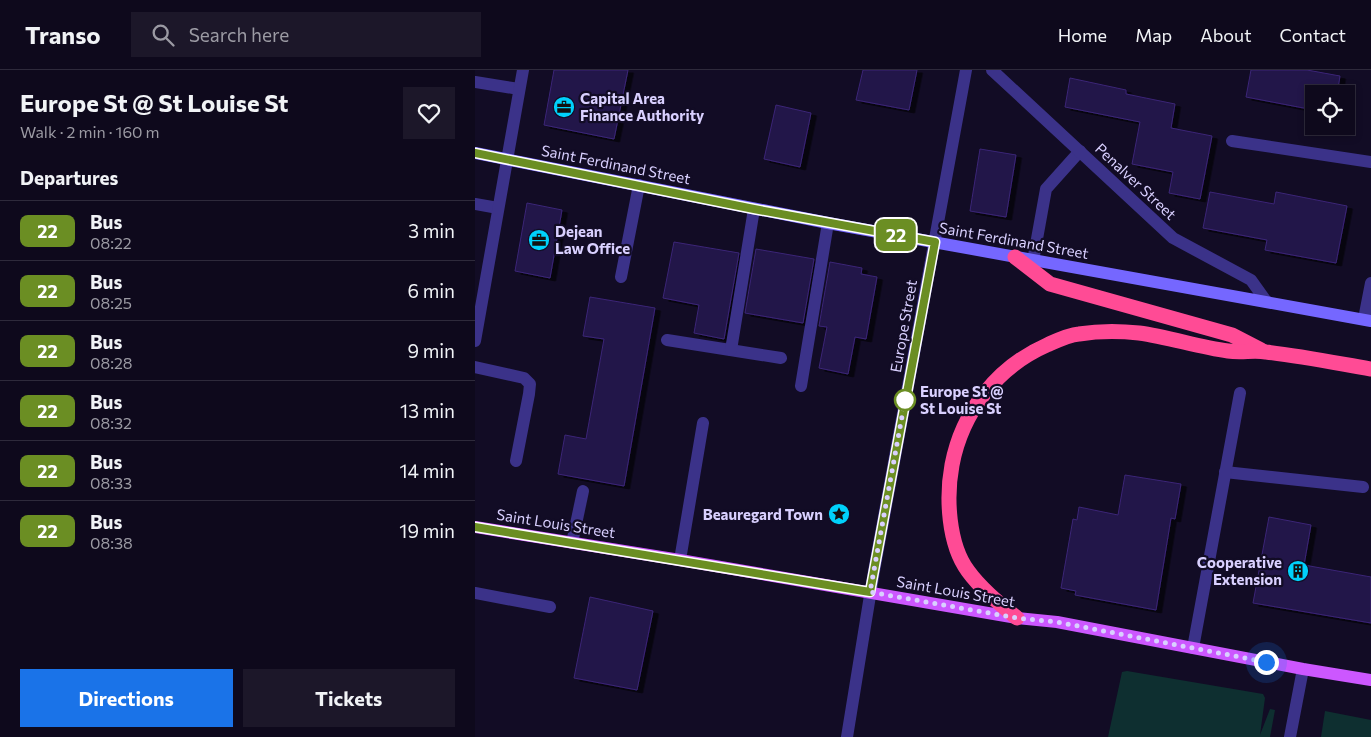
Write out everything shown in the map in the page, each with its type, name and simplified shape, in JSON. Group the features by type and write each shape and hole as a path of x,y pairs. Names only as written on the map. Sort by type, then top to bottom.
{"highway":[{"path":"1015,258 1050,284 1232,335 1265,351"},
{"path":"1017,618 985,590 967,570 955,545 950,521 949,495 955,448 967,420 982,394 1013,365 1033,351 1077,334 1106,332 1139,333 1230,352 1265,351 1371,369"}],"main road":[{"name":"Saint Ferdinand Street","path":"475,153 754,209 1015,258 1368,320"},
{"name":"Saint Louis Street","path":"475,527 1017,618 1057,622 1303,669 1371,680"}],"street":[{"path":"475,341 523,70"},
{"name":"Europe Street","path":"847,737 870,592 966,70"},
{"name":"Penalver Street","path":"992,70 1173,238 1251,280 1266,301"},
{"path":"475,82 519,89"},
{"path":"1232,141 1371,162"},
{"path":"1033,261 1046,189 1080,151"},
{"path":"621,277 639,185"},
{"path":"475,204 498,208"},
{"path":"731,350 754,209"},
{"path":"801,386 828,223"},
{"path":"1368,320 1371,283"},
{"path":"667,340 781,358"},
{"path":"475,367 524,378 529,384 529,394 516,460"},
{"path":"1193,648 1240,393"},
{"path":"680,560 703,423"},
{"path":"1225,472 1363,487"},
{"path":"572,543 583,491"},
{"path":"475,593 551,607"},
{"path":"1290,737 1303,669"}],"green space":[{"path":"1127,671 1263,694 1265,698 1260,735 1270,709 1275,710 1270,737 1108,737 1122,672"},
{"path":"1325,711 1371,720 1371,737 1321,737"}],"building":[{"path":"554,70 628,70 614,139 544,125"},
{"path":"863,70 917,70 909,110 856,100"},
{"path":"1251,70 1307,70 1340,76 1338,85 1305,85 1305,108 1246,97"},
{"path":"1070,78 1126,90 1126,94 1175,104 1171,128 1212,136 1200,199 1169,193 1173,172 1132,164 1140,122 1065,107"},
{"path":"776,105 811,113 800,167 764,159"},
{"path":"980,149 1016,155 1006,217 970,211"},
{"path":"1210,192 1274,204 1276,192 1347,206 1336,263 1265,250 1267,240 1203,228"},
{"name":"Dejean Law Office","path":"527,203 562,210 550,278 515,271"},
{"path":"674,242 739,253 724,339 694,333 699,305 663,298"},
{"path":"756,249 814,259 803,323 745,313"},
{"path":"830,262 862,268 861,274 877,277 866,339 855,337 848,374 819,368 827,327 819,326"},
{"path":"590,297 655,308 624,486 558,474 565,435 586,439 604,339 583,336"},
{"path":"1125,475 1181,484 1175,519 1171,518 1156,610 1075,595 1076,591 1061,588 1073,519 1077,520 1079,507 1118,515"},
{"name":"Cooperative Extension","path":"1269,517 1311,525 1304,565 1371,577 1371,623 1253,603"},
{"path":"590,597 653,611 637,690 574,678"}],"bus line":[{"name":"22","path":"475,153 754,209 935,242 870,592 475,527"}],"place":[{"name":"Capital Area Finance Authority","path":"564,107"},
{"name":"Dejean Law Office","path":"539,240"},
{"name":"Europe St @ St Louise St","path":"905,400"},
{"name":"Beauregard Town","path":"839,514"},
{"name":"Cooperative Extension","path":"1298,571"}],"route":[{"path":"905,400 870,592 1017,618 1057,622 1266,662"}]}
